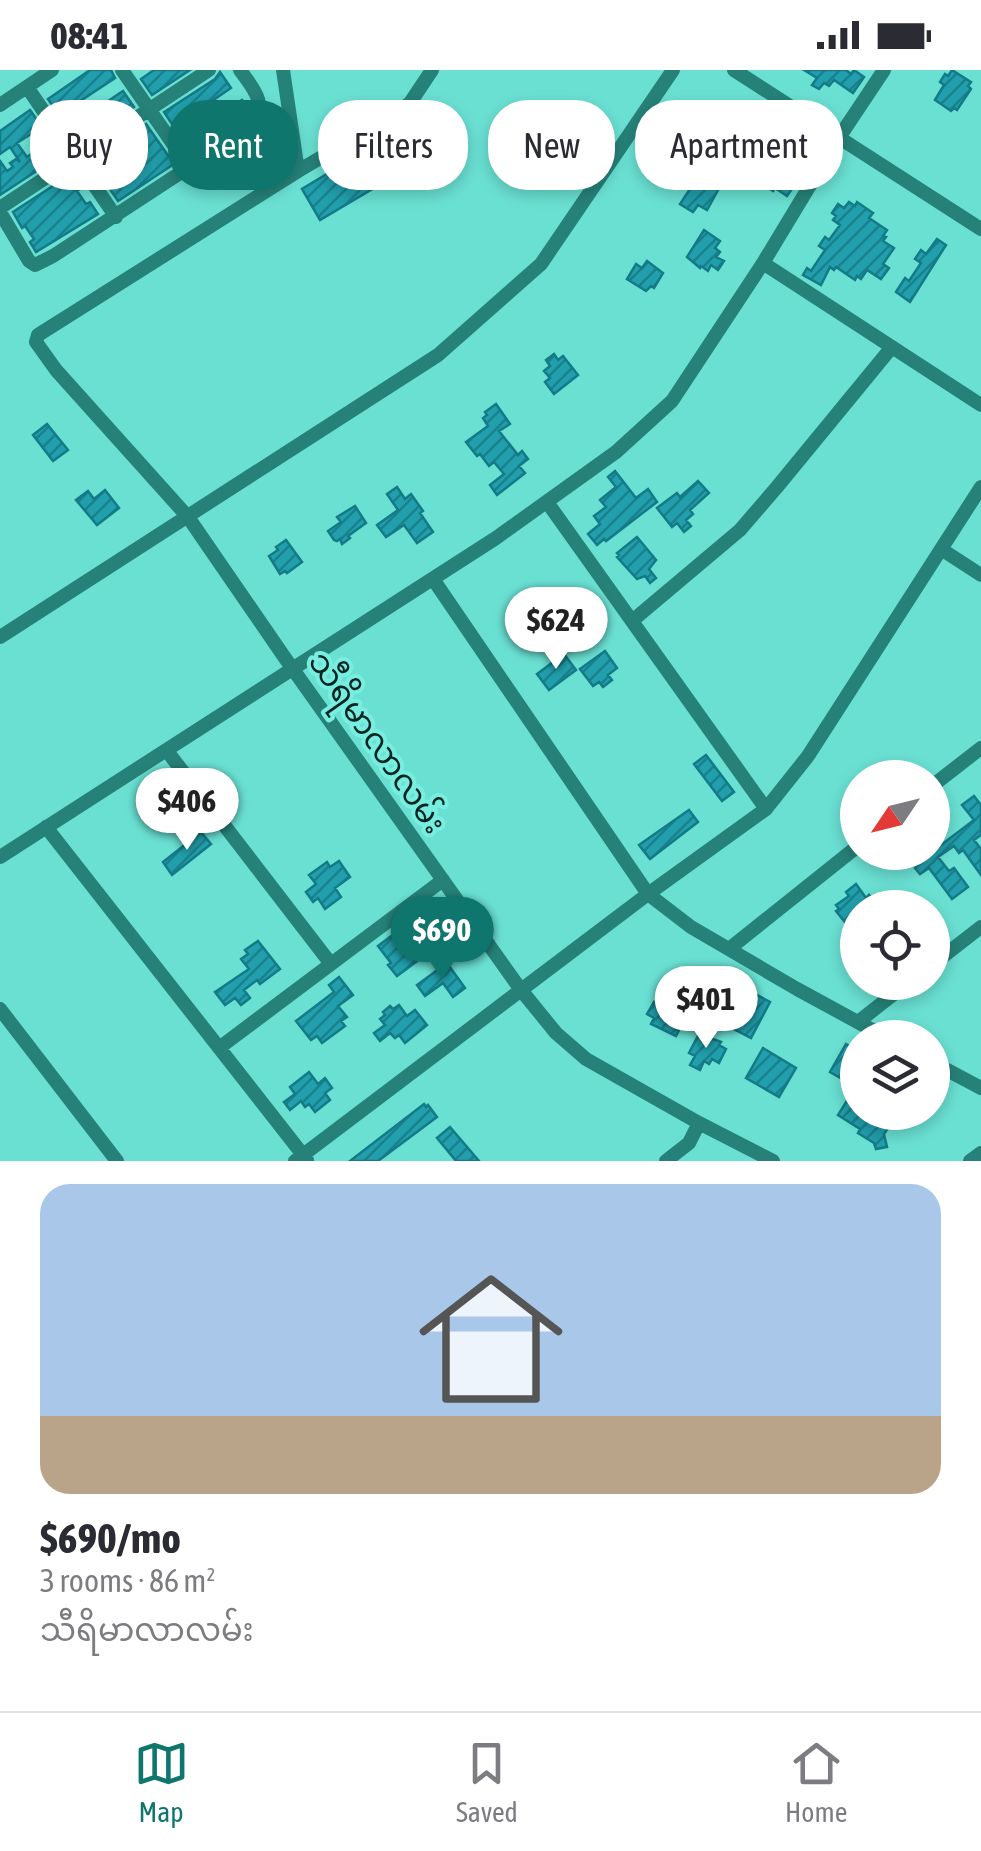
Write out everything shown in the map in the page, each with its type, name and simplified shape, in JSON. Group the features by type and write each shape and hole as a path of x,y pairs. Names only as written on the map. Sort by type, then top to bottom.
{"street":[{"path":"0,105 52,70"},
{"path":"122,70 168,136"},
{"path":"150,110 209,70"},
{"path":"240,70 259,100"},
{"path":"283,70 287,100"},
{"path":"298,171 410,103 432,70"},
{"path":"0,638 438,355 541,264 673,70"},
{"path":"734,70 779,100"},
{"path":"843,132 884,70"},
{"path":"27,87 36,100"},
{"path":"843,142 981,229"},
{"path":"30,189 0,210 29,262 35,265 168,182"},
{"path":"98,190 116,216"},
{"name":"သီရိမာလာလမ်း","path":"268,190 38,335 36,342 56,370 188,517 442,880 556,1033 586,1058 774,1161"},
{"path":"0,857 434,579 616,452 672,401 807,190"},
{"path":"763,263 981,405"},
{"path":"632,621 740,530 892,347"},
{"path":"46,828 302,1159 648,894 766,809 808,756 981,487"},
{"path":"547,502 766,809"},
{"path":"941,549 981,575"},
{"path":"434,579 648,894 691,927 854,1020"},
{"path":"950,772 981,748"},
{"path":"167,751 331,964"},
{"path":"728,949 840,860"},
{"path":"219,1048 442,880"},
{"path":"950,951 981,927"},
{"path":"861,1020 887,1000"},
{"path":"0,1009 117,1161"},
{"path":"950,1072 981,1088"},
{"path":"666,1161 689,1144 699,1123"},
{"path":"970,1161 981,1153"}],"building":[{"path":"90,70 111,70 115,78 82,100 48,99"},
{"path":"154,70 190,70 152,95 141,79"},
{"path":"804,70 846,70 851,74 854,70 864,77 853,93 834,80 819,89 812,85 817,78"},
{"path":"952,70 971,82 971,89 957,110 951,111 935,100 944,85 940,82"},
{"path":"220,72 231,88 213,100 183,100"},
{"path":"123,91 129,100 110,100"},
{"path":"30,110 30,135 17,143 27,157 30,155 30,175 0,195 0,161 7,171 13,167 10,163 16,159 20,162 10,147 0,154 0,131"},
{"path":"148,127 168,155 168,168 148,181"},
{"path":"318,179 318,190 371,190 320,220 302,189"},
{"path":"47,190 78,190 86,204 90,202 98,214 36,252 30,242 34,239 13,212"},
{"path":"111,190 135,190 118,201"},
{"path":"689,190 718,190 707,210 698,205 693,212 680,204"},
{"path":"849,202 855,206 857,202 873,213 869,218 887,230 883,241 894,248 883,264 889,268 881,279 867,270 861,279 857,276 855,280 830,267 821,285 803,275 807,268 811,271 825,250 819,246 825,237 829,240 840,225 833,220 836,216 832,213 838,204 844,208"},
{"path":"704,230 720,241 715,248 720,252 716,257 724,261 718,270 711,265 708,271 700,268 687,257"},
{"path":"937,239 946,245 910,302 896,292 921,263 915,259 921,250 926,254"},
{"path":"647,261 663,273 654,288 646,291 627,279 636,264 642,268"},
{"path":"554,354 558,360 563,356 578,375 554,394 545,382 550,378 544,371 550,366 546,360"},
{"path":"496,404 510,424 499,431 518,455 522,451 528,459 519,466 525,473 497,495 490,485 504,474 494,462 489,466 480,454 477,456 466,442 488,426 483,418 485,412"},
{"path":"47,424 68,450 53,461 33,435"},
{"path":"615,471 636,498 648,489 657,502 597,545 588,534 600,524 594,516 606,507 600,500 616,487 608,477"},
{"path":"698,481 709,493 690,510 693,514 686,520 691,526 684,532 677,523 672,527 657,508 677,493 680,497"},
{"path":"397,487 405,499 411,494 433,532 417,543 404,525 386,537 377,525 398,510 387,494"},
{"path":"105,490 119,508 97,525 76,500 88,491 94,499"},
{"path":"355,506 366,523 342,544 328,531 341,522 337,517"},
{"path":"637,537 656,560 649,569 656,578 650,583 645,576 637,579 617,557"},
{"path":"286,540 302,562 280,574 269,556"},
{"path":"605,651 617,668 608,675 612,680 603,687 599,682 593,686 580,669"},
{"path":"564,654 576,670 549,690 537,674"},
{"path":"706,755 734,792 722,801 694,764"},
{"path":"974,796 981,805 981,835 974,840 981,849 981,875 963,850 959,853 954,846 950,849 950,838 974,820 962,805"},
{"path":"689,810 698,822 650,859 639,845"},
{"path":"201,832 211,844 172,875 163,862"},
{"path":"339,861 350,877 335,888 341,897 325,909 318,898 313,902 306,892 316,884 309,875 327,862 330,867"},
{"path":"954,868 968,887 952,899 950,890 945,890 930,870"},
{"path":"415,918 440,949 397,976 378,946"},
{"path":"258,941 280,969 244,990 250,998 241,1005 235,998 225,1005 215,992 249,969 241,959 248,954 245,950"},
{"path":"447,963 465,988 453,997 443,983 425,996 417,985"},
{"path":"339,977 353,995 338,1006 347,1017 341,1021 345,1026 322,1043 317,1036 311,1040 296,1021 334,992 329,985"},
{"path":"748,990 770,1002 751,1038 728,1026"},
{"path":"665,998 673,1002 669,1010 685,1018 676,1036 651,1024 654,1018 647,1014 654,1002 661,1006"},
{"path":"399,1005 407,1016 415,1010 427,1025 405,1043 399,1035 395,1038 390,1033 380,1041 374,1033 385,1025 380,1019 385,1015 383,1012"},
{"path":"699,1034 721,1042 719,1045 726,1049 719,1063 712,1059 709,1064 704,1061 700,1070 690,1065 695,1056 689,1053"},
{"path":"763,1048 796,1068 779,1097 746,1078"},
{"path":"840,1054 840,1078 830,1072"},
{"path":"309,1072 318,1084 325,1078 332,1088 325,1093 330,1100 315,1112 301,1101 290,1110 284,1102 295,1094 290,1087"},
{"path":"424,1104 437,1117 378,1161 350,1161"},
{"path":"450,1127 479,1161 456,1161 437,1138"},
{"path":"887,1130 887,1147 876,1149 874,1143 858,1133"}]}
